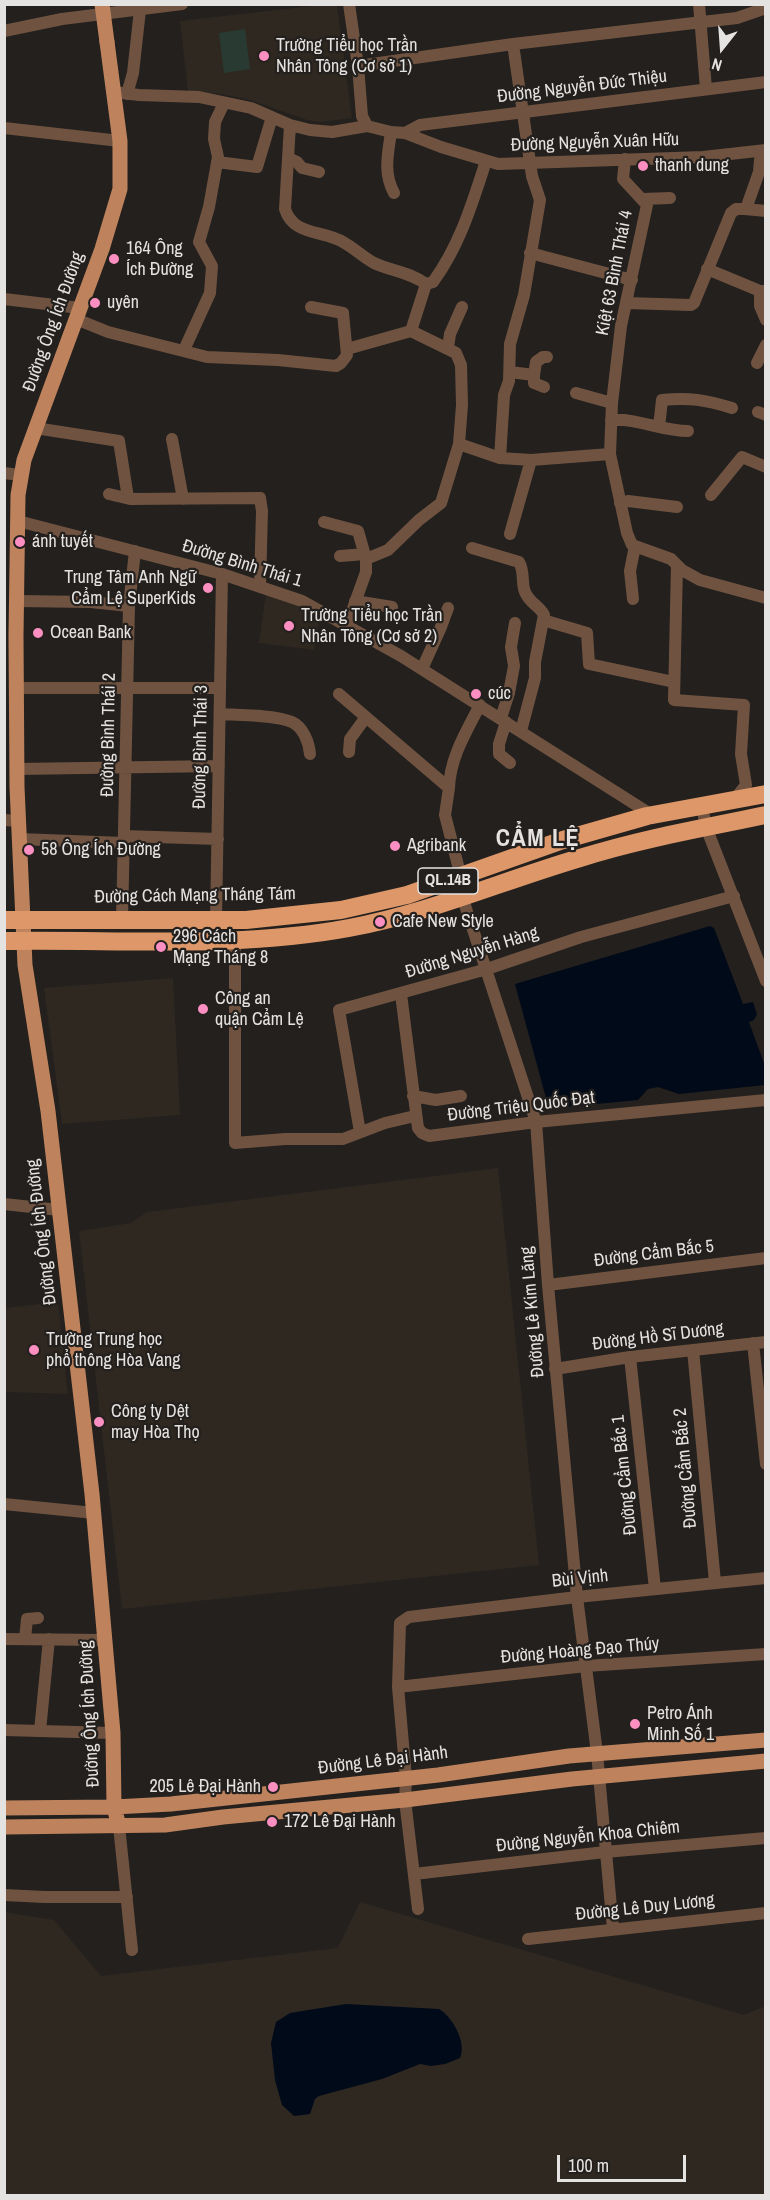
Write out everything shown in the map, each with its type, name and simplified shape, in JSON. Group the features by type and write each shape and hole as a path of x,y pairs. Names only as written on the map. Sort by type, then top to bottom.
{"highway":[{"name":"Đường Cách Mạng Tháng Tám","path":"14,920 216,920 278,918 341,910 407,895 563,840 652,815 765,794"},
{"name":"QL.14B","path":"4,940 235,940 286,937 350,928 399,917 463,898 588,855 636,842 765,815"}],"main road":[{"name":"Đường Ông Ích Đường","path":"102,4 107,42 121,93 121,159 118,197 20,475 17,601 10,636 17,688 17,769 12,820 19,839 14,920 24,940 25,965 48,1111 93,1513 113,1733 114,1807 119,1826"},
{"name":"Đường Lê Đại Hành","path":"4,1808 114,1807 182,1803 406,1778 597,1753 765,1740"},
{"path":"4,1827 165,1825 223,1817 405,1800 598,1776 765,1761"}],"street":[{"path":"4,32 62,19 182,4"},
{"path":"140,10 133,73 121,93 199,97 252,108 290,125 332,132 367,126 362,116 349,4"},
{"path":"699,4 706,89"},
{"path":"358,66 513,44 737,18 765,9"},
{"path":"500,458 504,395 510,372 510,344 524,295 540,200 530,162 513,44"},
{"name":"Đường Nguyễn Đức Thiệu","path":"405,133 420,125 765,81"},
{"path":"184,350 210,293 212,266 199,242 209,207 218,157 214,139 215,122 224,103"},
{"path":"216,162 257,167 272,117"},
{"path":"290,125 285,209 290,218 305,231 330,236 344,242 376,264 417,277 426,284"},
{"name":"Đường Nguyễn Xuân Hữu","path":"367,126 405,133 486,161 507,165 530,162 625,159 764,157"},
{"path":"4,128 120,141"},
{"path":"391,132 386,168 387,178 394,193"},
{"path":"745,209 764,157"},
{"path":"288,158 297,162 302,168 319,172"},
{"name":"Kiệt 63 Bình Thái 4","path":"625,159 623,179 647,205 621,326 612,403 610,454 620,503 633,545"},
{"path":"426,284 433,282 447,263 462,233 486,161"},
{"path":"643,199 670,198"},
{"path":"626,303 693,304 731,213 736,209 765,211"},
{"path":"530,253 632,280"},
{"path":"707,269 763,291 760,306 765,320"},
{"path":"411,331 426,284"},
{"path":"4,299 78,314 108,332 207,357 278,360 336,366 347,355 343,313 311,307"},
{"path":"448,348 450,334 462,307"},
{"path":"340,556 366,557 388,550 419,520 441,503 459,444 462,405 461,365 456,353 448,348 411,331 347,350"},
{"path":"757,363 765,345"},
{"path":"544,387 534,383 534,375 536,362 547,357"},
{"path":"510,372 534,375"},
{"path":"576,393 612,403"},
{"path":"659,427 662,400 696,399 732,408"},
{"path":"611,420 625,419 671,430 688,430"},
{"path":"35,428 117,440 120,443 128,498"},
{"path":"172,439 183,499"},
{"path":"459,444 500,458 531,460 610,454"},
{"path":"711,495 742,457 765,467"},
{"path":"510,534 531,460"},
{"path":"4,473 20,475"},
{"path":"109,494 128,498 260,498 262,511 260,585"},
{"path":"620,503 628,501 677,507"},
{"name":"Đường Bình Thái 1","path":"18,521 222,574 260,585 309,604 422,669 652,815"},
{"path":"324,522 358,531 366,557 366,572 347,625"},
{"path":"633,599 630,571 633,545 671,559 700,580 765,598"},
{"path":"472,548 516,560 521,564 523,588 530,603 544,615 535,662 535,678 521,731"},
{"name":"Đường Bình Thái 2","path":"122,920 129,606 135,551"},
{"path":"677,565 674,700 744,705 741,754 746,785 735,799"},
{"name":"Đường Bình Thái 3","path":"216,920 222,574"},
{"path":"17,601 91,602 129,606"},
{"path":"355,601 392,607"},
{"path":"422,669 448,608"},
{"path":"543,620 585,632 589,639 587,657 589,664 674,682"},
{"path":"510,763 499,754 499,744 514,666 511,647 515,623"},
{"path":"17,688 220,688"},
{"path":"339,694 449,789"},
{"name":"Đường Lê Kim Lăng","path":"480,705 457,749 445,815 463,898 536,1122 555,1369 577,1597 597,1753 613,1929"},
{"path":"220,714 259,716 293,723 305,736 310,754"},
{"path":"349,752 350,739 366,717"},
{"path":"17,769 219,766"},
{"path":"702,806 706,827 765,981"},
{"path":"19,839 218,839"},
{"name":"Đường Nguyễn Hàng","path":"360,1132 339,1010 487,969 581,938 734,896"},
{"path":"235,940 234,1141 237,1143 285,1139 343,1139 385,1123 416,1116 401,994"},
{"path":"413,1096 436,1100 460,1095"},
{"name":"Đường Triệu Quốc Đạt","path":"416,1116 417,1128 429,1136 536,1122 765,1100"},
{"path":"4,1204 59,1210"},
{"name":"Đường Cẩm Bắc 5","path":"548,1285 765,1258"},
{"path":"759,1342 765,1464"},
{"name":"Đường Hồ Sĩ Dương","path":"555,1369 759,1342"},
{"name":"Đường Cẩm Bắc 2","path":"693,1350 715,1582"},
{"name":"Đường Cẩm Bắc 1","path":"630,1358 655,1589"},
{"path":"4,1504 93,1513"},
{"name":"Bùi Vịnh","path":"398,1687 399,1623 409,1617 765,1578"},
{"path":"25,1639 27,1619 38,1618"},
{"path":"4,1639 105,1640"},
{"path":"40,1731 49,1639"},
{"name":"Đường Hoàng Đạo Thúy","path":"398,1687 586,1666 765,1654"},
{"path":"398,1687 406,1778 405,1800 418,1909"},
{"path":"4,1731 113,1733"},
{"path":"119,1826 132,1950"},
{"name":"Đường Nguyễn Khoa Chiêm","path":"414,1875 605,1852 765,1838"},
{"path":"4,1895 127,1896"},
{"name":"Đường Lê Duy Lương","path":"528,1940 765,1913"}],"shaded area":[{"name":"Trường Tiểu học Trần Nhân Tông (Cơ sở 1)","path":"337,5 352,118 320,122 307,120 250,100 188,91 180,21"},
{"name":"Trường Tiểu học Trần Nhân Tông (Cơ sở 2)","path":"266,593 320,612 314,650 259,643"},
{"path":"173,978 180,1115 62,1124 44,988"},
{"path":"498,1168 539,1565 122,1609 79,1231 131,1223 147,1212"},
{"name":"Trường Trung học phổ thông Hòa Vang","path":"58,1302 68,1394 5,1392 5,1308"},
{"path":"360,1902 744,2015 765,2006 765,2195 5,2195 4,1912 54,1920 101,1976 338,1948"}],"green space":[{"path":"245,29 250,69 224,73 219,33"}],"water":[{"path":"710,926 714,928 743,1004 753,1002 757,1014 754,1020 749,1022 765,1066 765,1085 679,1094 658,1087 648,1089 638,1100 565,1107 546,1098 515,984"},
{"path":"346,2004 439,2009 454,2024 460,2038 462,2052 460,2058 445,2064 431,2066 420,2064 382,2079 319,2096 315,2099 310,2114 294,2116 282,2105 275,2080 271,2043 276,2022 290,2013"}],"place":[{"name":"Trường Tiểu học Trần Nhân Tông (Cơ sở 1)","path":"264,56"},
{"name":"thanh dung","path":"643,166"},
{"name":"164 Ông Ích Đường","path":"114,259"},
{"name":"uyên","path":"95,303"},
{"name":"ánh tuyết","path":"20,542"},
{"name":"Trung Tâm Anh Ngữ Cẩm Lệ SuperKids","path":"208,588"},
{"name":"Trường Tiểu học Trần Nhân Tông (Cơ sở 2)","path":"289,626"},
{"name":"Ocean Bank","path":"38,633"},
{"name":"cúc","path":"476,694"},
{"name":"Agribank","path":"395,846"},
{"name":"58 Ông Ích Đường","path":"29,850"},
{"name":"Cafe New Style","path":"380,922"},
{"name":"296 Cách Mạng Tháng 8","path":"161,947"},
{"name":"Công an quận Cẩm Lệ","path":"203,1009"},
{"name":"Trường Trung học phổ thông Hòa Vang","path":"34,1350"},
{"name":"Công ty Dệt may Hòa Thọ","path":"99,1422"},
{"name":"Petro Ánh Minh Số 1","path":"635,1724"},
{"name":"205 Lê Đại Hành","path":"273,1787"},
{"name":"172 Lê Đại Hành","path":"272,1822"}],"district":[{"name":"CẨM LỆ","path":"538,840"}]}
